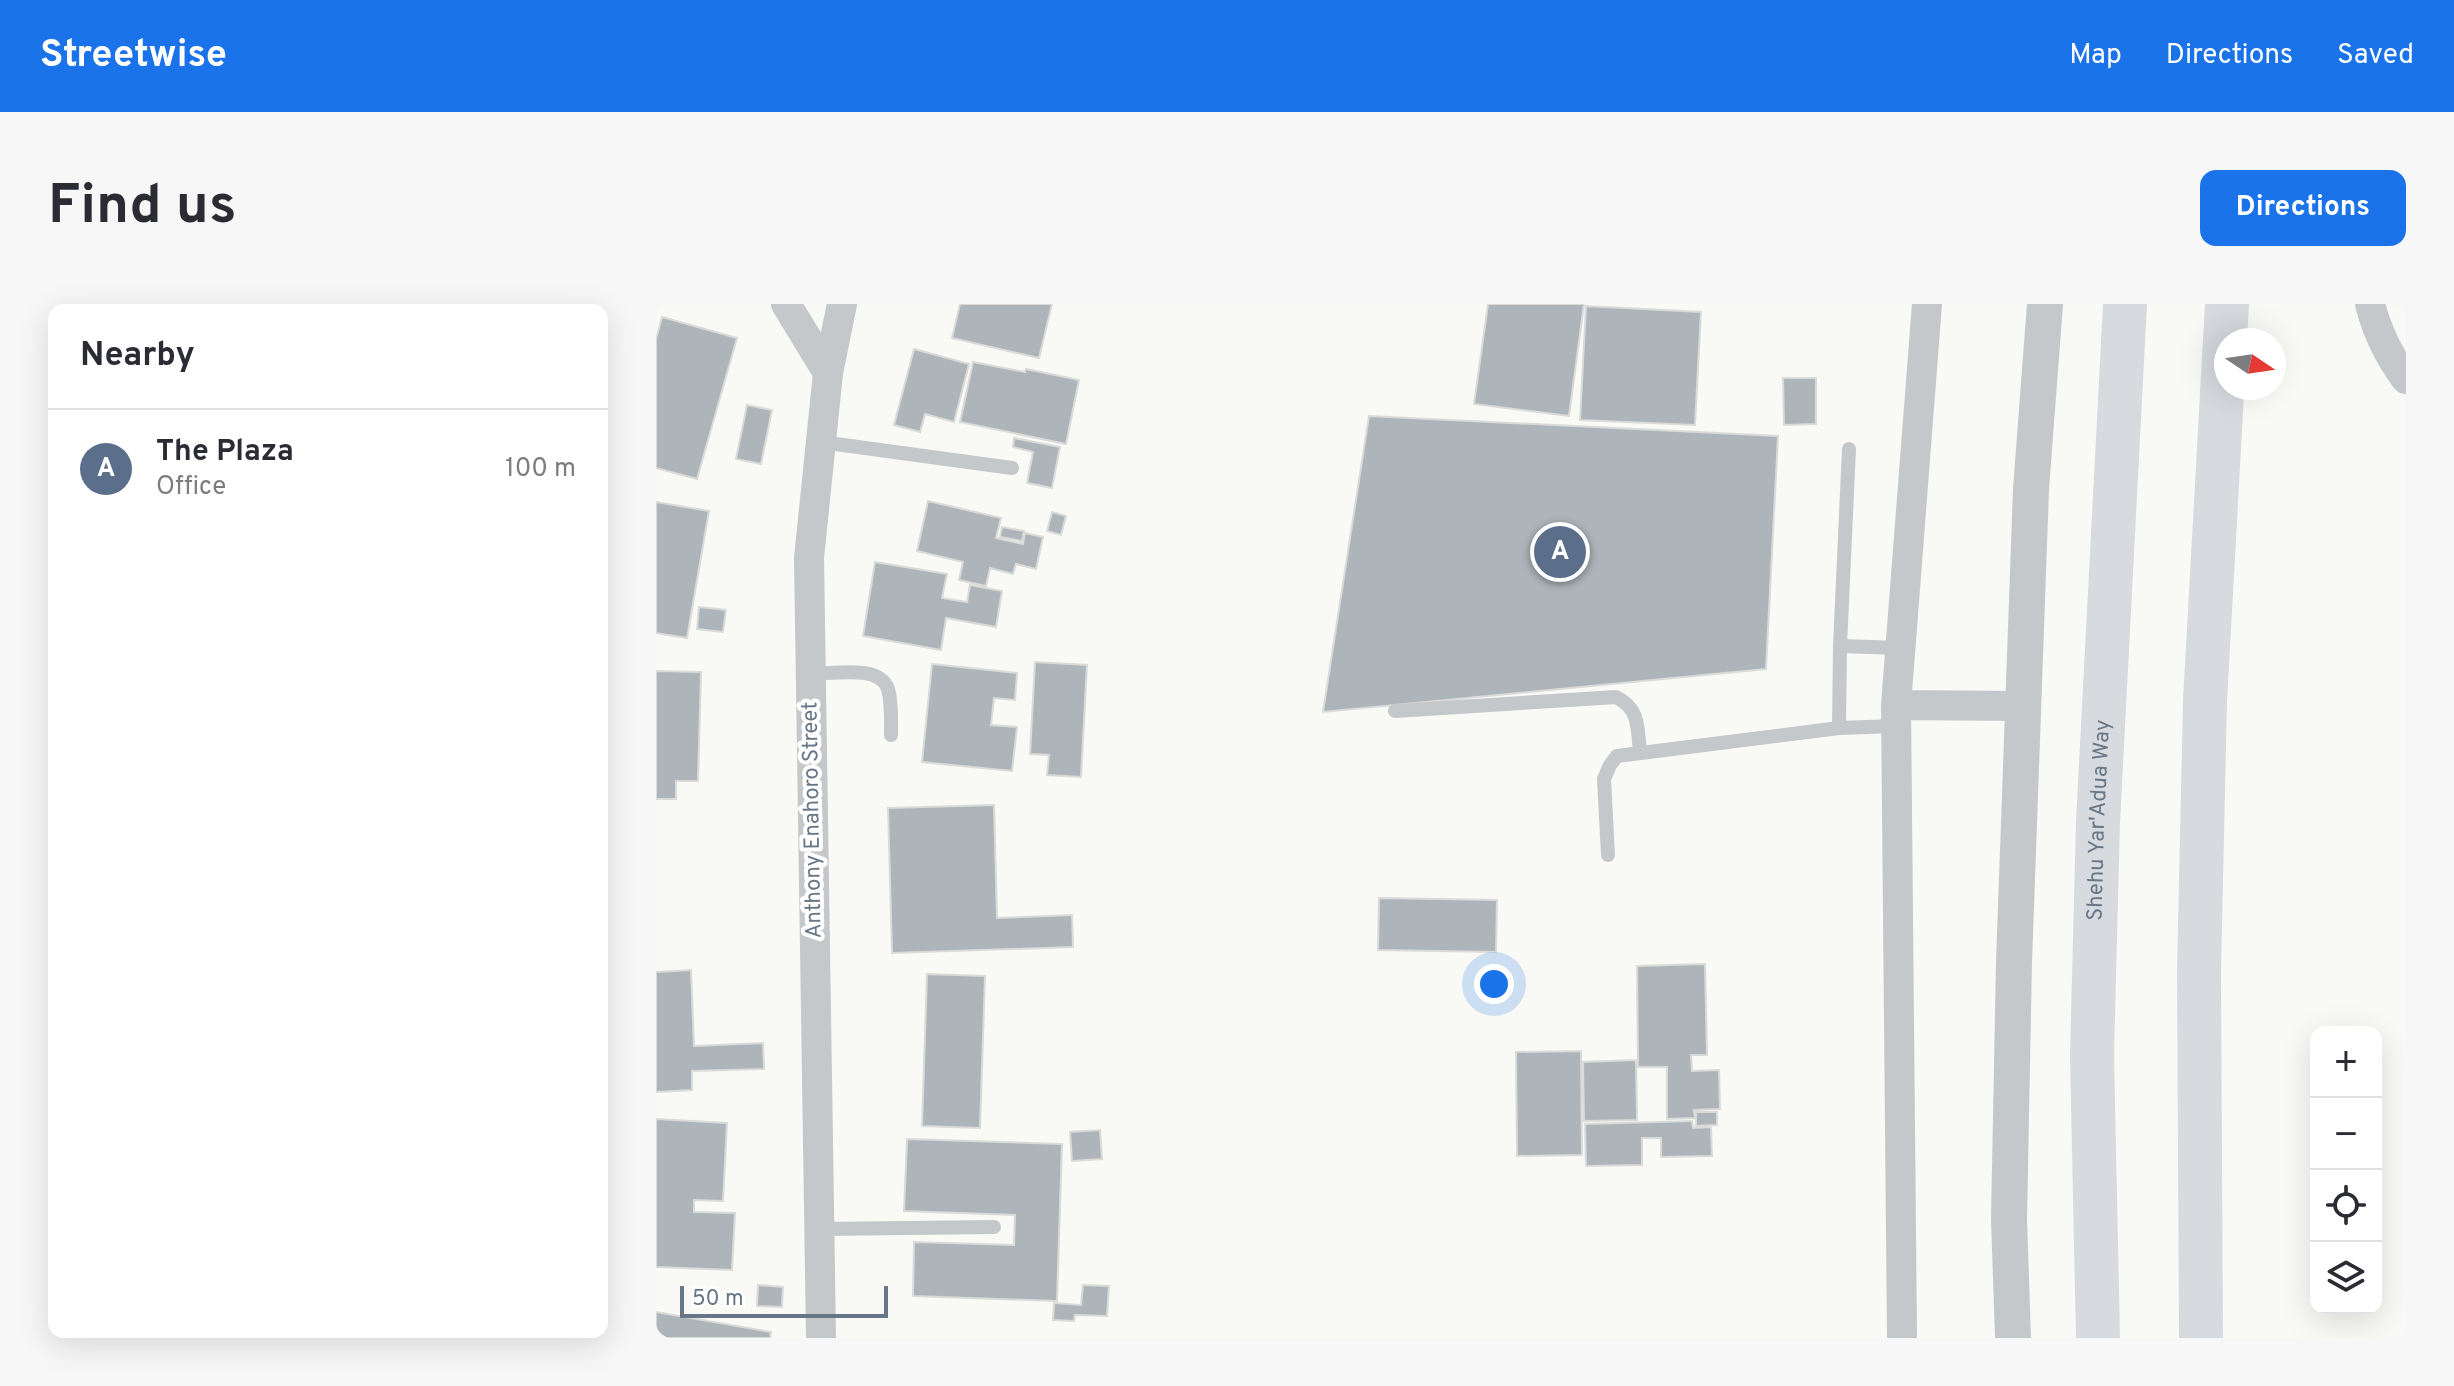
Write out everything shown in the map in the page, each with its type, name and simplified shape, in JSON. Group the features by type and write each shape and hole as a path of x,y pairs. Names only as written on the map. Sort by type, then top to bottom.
{"highway":[{"name":"Shehu Yar'Adua Way","path":"2098,1338 2092,1055 2098,822 2125,304"},
{"path":"2201,1338 2199,972 2205,701 2227,304"}],"street":[{"path":"786,304 828,373"},
{"name":"Anthony Enahoro Street","path":"821,1338 809,558 828,373 842,304"},
{"path":"1902,1338 1896,716 1927,304"},
{"path":"2013,1338 2009,1203 2023,706 2031,489 2045,304"},
{"path":"2370,304 2374,322 2391,358 2406,379"},
{"path":"1896,716 2023,706"}],"lane":[{"path":"821,442 1012,468"},
{"path":"1839,728 1849,449"},
{"path":"1840,646 1900,648"},
{"path":"810,674 872,673 883,679 889,691 891,735"},
{"path":"1395,711 1616,697 1628,703 1635,716 1640,751"},
{"path":"1608,855 1604,779 1617,756 1839,728 1896,716"},
{"path":"820,1229 994,1227"}],"building":[{"path":"960,304 1052,304 1039,358 952,338"},
{"path":"1488,304 1584,304 1569,416 1474,404"},
{"path":"1586,306 1701,312 1695,425 1580,420"},
{"path":"662,317 737,338 697,479 656,468 656,339"},
{"path":"914,349 969,364 954,422 925,414 920,432 894,425"},
{"path":"973,362 1079,380 1066,444 960,422"},
{"path":"1783,378 1816,378 1816,424 1784,425"},
{"path":"747,405 772,410 761,464 736,459"},
{"path":"1369,416 1778,436 1766,669 1323,712"},
{"path":"1014,438 1060,447 1052,488 1027,483 1033,452 1013,447"},
{"path":"928,501 1001,518 996,538 1023,544 1025,533 1043,537 1036,569 1016,564 1013,574 990,568 986,586 959,580 963,562 917,551"},
{"path":"656,502 709,511 687,638 656,633"},
{"path":"1052,512 1066,516 1061,535 1047,531"},
{"path":"1002,527 1024,531 1022,541 1000,537"},
{"path":"875,562 947,574 942,598 967,602 970,585 1002,591 996,627 946,618 941,650 863,636"},
{"path":"699,607 726,610 723,632 697,629"},
{"path":"1035,662 1087,665 1081,777 1047,775 1049,755 1030,754"},
{"path":"932,664 1017,673 1015,700 994,698 991,725 1017,727 1012,771 922,762"},
{"path":"656,671 701,672 698,781 676,781 676,799 656,799"},
{"path":"994,805 997,918 1072,915 1073,947 892,953 888,808"},
{"path":"1379,898 1497,900 1496,952 1378,950"},
{"path":"1705,964 1707,1055 1691,1055 1692,1071 1719,1070 1720,1109 1694,1110 1695,1118 1667,1119 1667,1067 1638,1067 1637,966"},
{"path":"691,970 694,1046 763,1043 764,1069 692,1071 692,1090 656,1092 656,972"},
{"path":"927,974 985,976 980,1128 922,1126"},
{"path":"1581,1051 1582,1155 1517,1156 1516,1052"},
{"path":"1636,1060 1637,1120 1584,1121 1583,1062"},
{"path":"1696,1112 1717,1112 1717,1125 1696,1126"},
{"path":"656,1119 727,1123 723,1201 694,1200 694,1212 735,1213 732,1270 656,1267"},
{"path":"1692,1121 1693,1128 1711,1127 1712,1156 1661,1157 1661,1138 1642,1138 1642,1165 1586,1166 1585,1124"},
{"path":"1100,1130 1102,1159 1072,1161 1070,1132"},
{"path":"907,1139 1062,1144 1057,1301 913,1296 914,1242 1014,1245 1015,1215 904,1211"},
{"path":"758,1285 783,1287 782,1307 757,1306"},
{"path":"1083,1285 1109,1286 1107,1316 1075,1315 1074,1321 1053,1320 1054,1303 1081,1305"},
{"path":"656,1312 771,1332 770,1338 656,1338"}],"place":[{"name":"The Plaza","path":"1560,552"}]}
